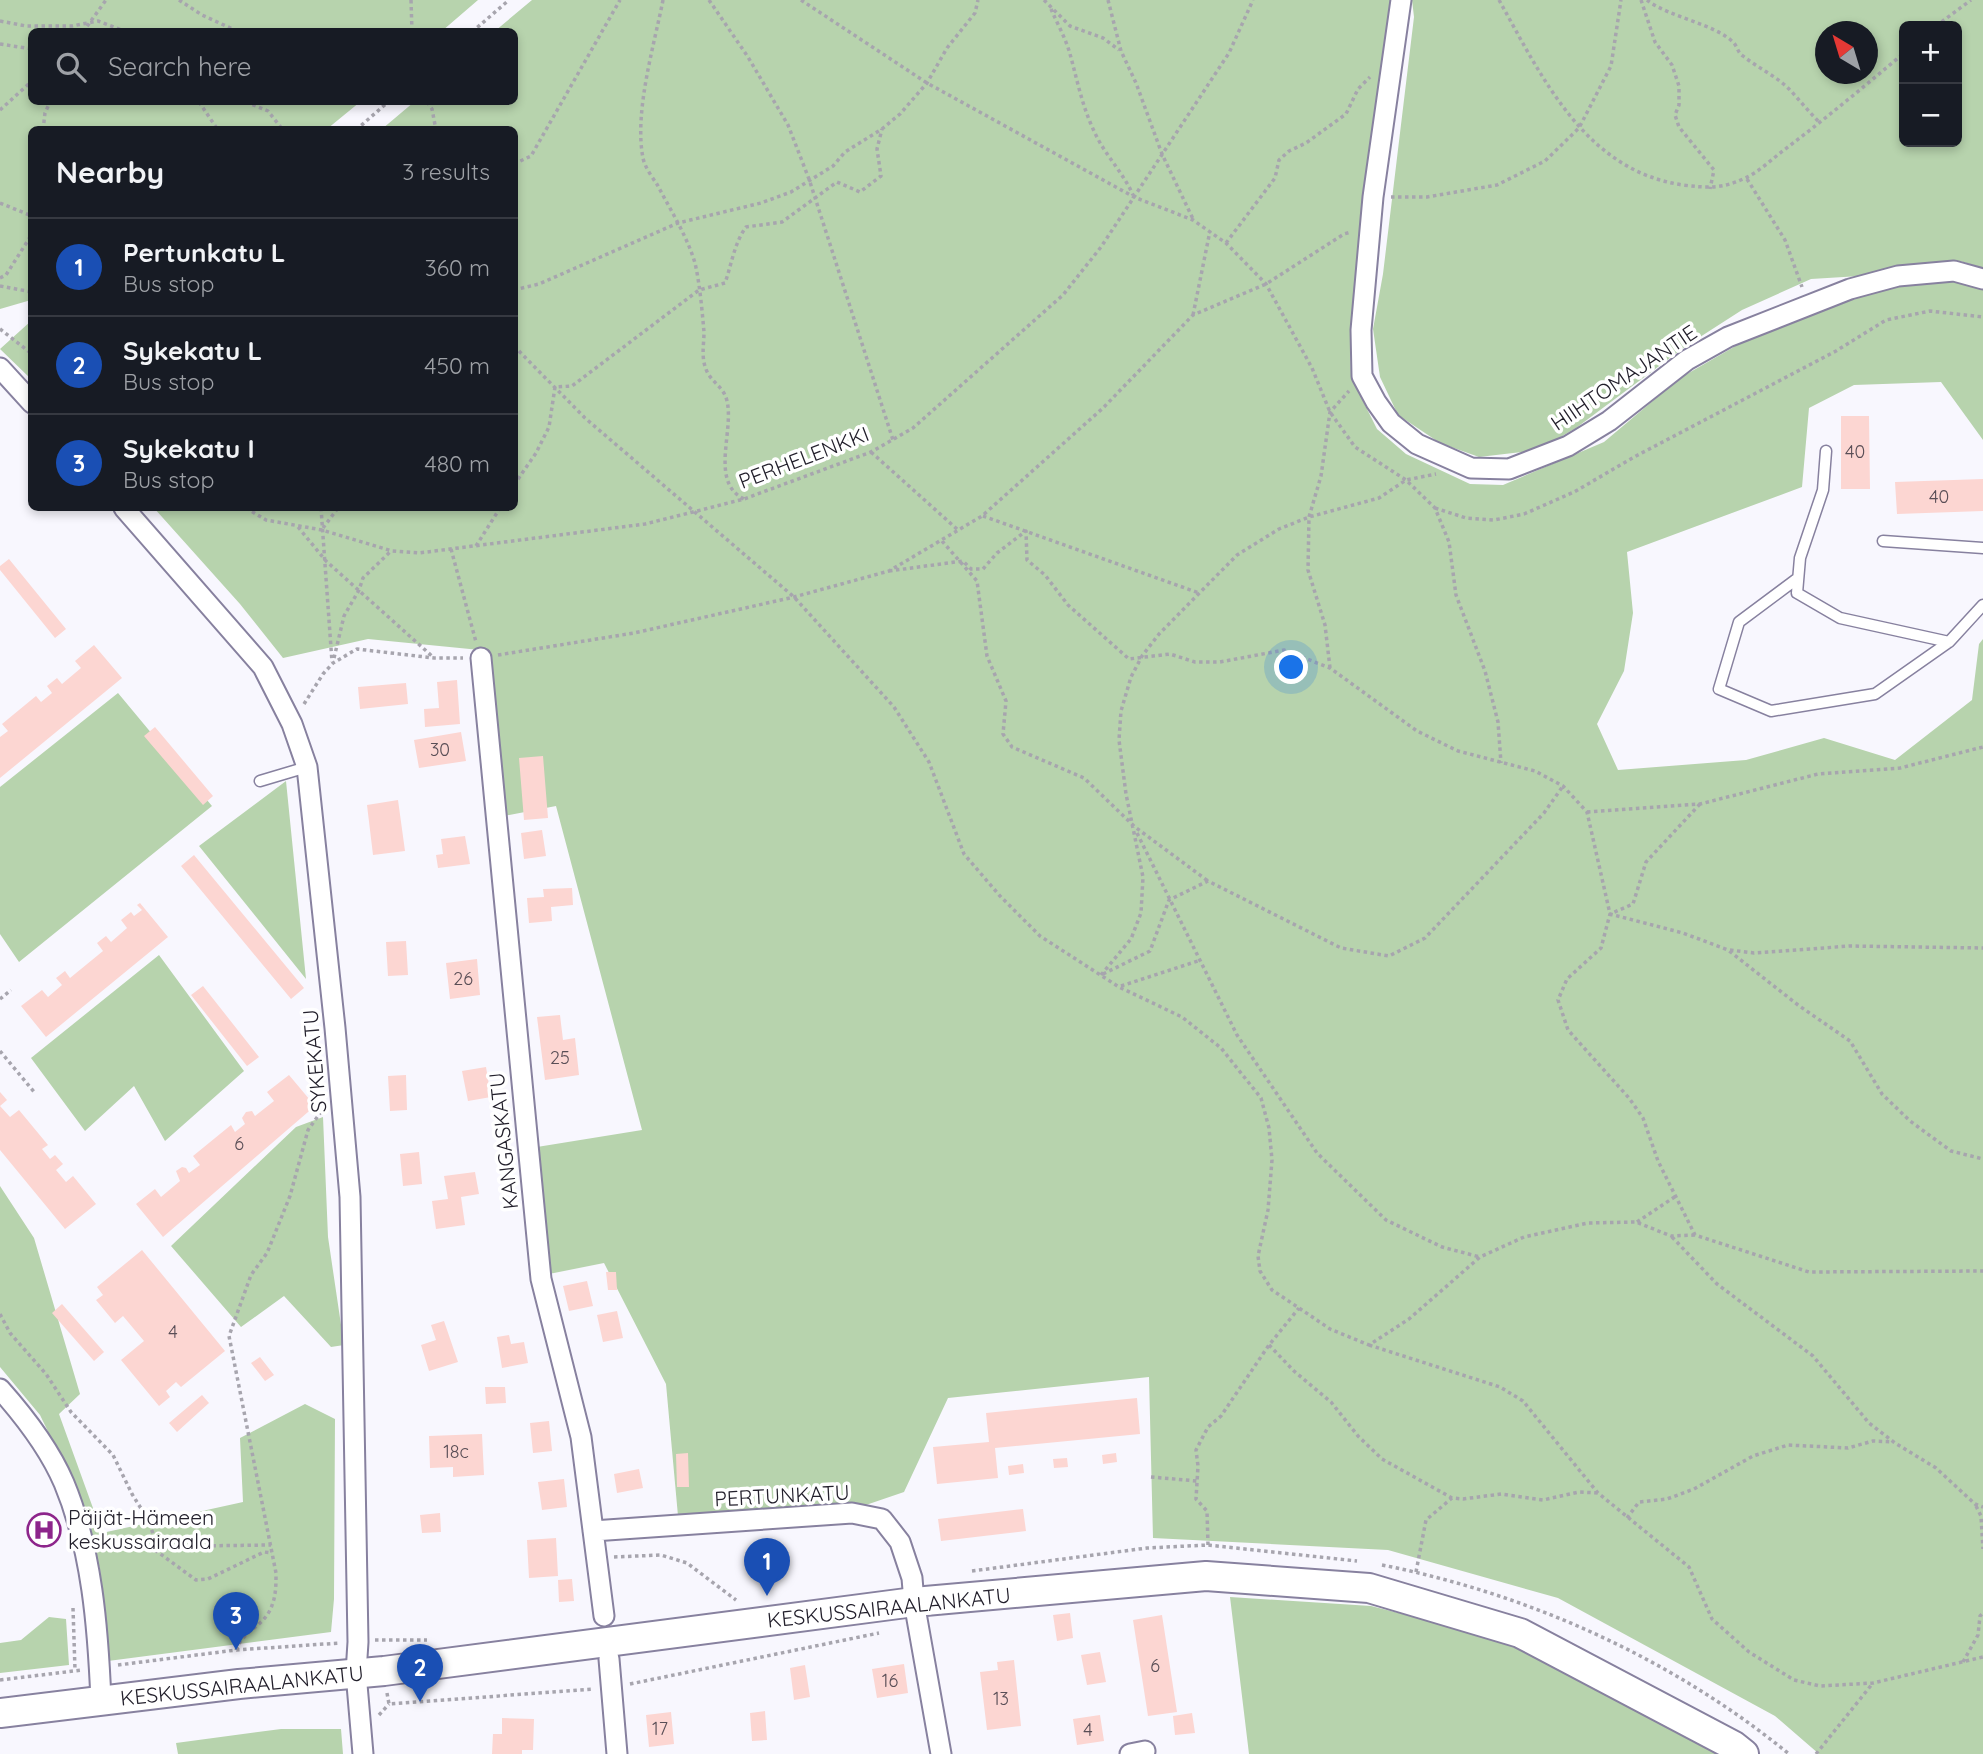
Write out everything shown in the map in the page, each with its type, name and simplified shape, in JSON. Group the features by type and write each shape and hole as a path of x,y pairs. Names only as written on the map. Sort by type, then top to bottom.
{"street":[{"name":"HIIHTOMAJANTIE","path":"1401,0 1373,197 1361,330 1362,376 1391,423 1417,444 1471,468 1509,468 1568,446 1609,421 1687,360 1728,337 1808,305 1850,289 1898,276 1954,271 1983,279"},
{"path":"0,368 28,399"},
{"name":"SYKEKATU","path":"127,511 263,667 292,724 307,767 350,1197 358,1643 356,1673 363,1754"},
{"name":"KANGASKATU","path":"481,657 541,1279 581,1437 604,1616"},
{"path":"0,1389 23,1415 64,1483 90,1578 101,1701"},
{"name":"PERTUNKATU","path":"593,1531 852,1513 882,1519 901,1542 912,1578 942,1754"},
{"name":"KESKUSSAIRAALANKATU","path":"0,1713 384,1671 914,1602 1206,1576 1369,1588 1520,1633 1734,1746 1744,1754"},
{"path":"609,1660 617,1754"}],"lane":[{"path":"1826,451 1823,490 1800,558 1797,593 1840,618 1948,642"},
{"path":"1884,541 1983,548"},
{"path":"1798,578 1739,622 1719,689 1770,712 1875,694 1948,642 1983,605"},
{"path":"260,781 307,767"}],"path":[{"path":"86,28 106,0"},
{"path":"179,0 202,15 230,28"},
{"path":"411,0 412,28"},
{"path":"477,28 509,0"},
{"path":"518,162 531,156 620,0"},
{"path":"663,0 641,116 643,160 678,223 694,262 706,369 726,397 726,461 730,488 734,494 744,499"},
{"path":"709,0 748,57 789,125 893,440"},
{"path":"801,0 927,83 1134,197 1193,220 1226,243 1266,285 1312,368 1330,412 1355,447 1406,480 1435,508 1449,542 1455,595 1485,671 1498,722 1501,762"},
{"path":"518,289 539,284 678,223 761,203 791,192 808,179 833,166 845,152 883,129 900,114 927,83 947,48 975,13 978,0"},
{"path":"1044,0 1070,26 1102,38 1121,51"},
{"path":"1108,0 1121,51 1136,83 1162,154 1193,220"},
{"name":"PERHELENKKI","path":"251,511 265,520 322,530 392,551 419,553 645,524 744,499 871,453 913,428 1063,295 1101,247 1229,53 1253,0"},
{"path":"1499,0 1544,82 1597,147 1626,166 1668,183 1710,189 1746,178 1820,123 1899,57"},
{"path":"1373,197 1427,197 1497,185 1545,161 1580,128 1611,66 1621,0"},
{"path":"1641,0 1655,42 1672,65 1679,86 1679,105 1675,115 1679,127 1714,170 1710,189"},
{"path":"1647,0 1657,8 1700,24 1734,43 1739,54 1791,90 1800,104 1820,123"},
{"path":"1943,21 1971,0"},
{"path":"1051,9 1070,53 1093,130 1125,177 1134,197"},
{"path":"0,21 26,26 72,26 98,21 116,28"},
{"path":"104,28 106,24"},
{"path":"0,44 28,48"},
{"path":"1226,243 1275,178 1279,160 1346,114 1358,89 1371,77"},
{"path":"0,110 28,85"},
{"path":"43,126 49,105"},
{"path":"201,105 215,126"},
{"path":"253,105 268,111 280,126"},
{"path":"361,126 385,105"},
{"path":"429,105 435,126"},
{"path":"555,387 572,386 699,290 726,283 733,263 736,241 746,227 782,222 837,183 860,192 881,176 877,149 883,129"},
{"path":"1746,178 1785,240 1808,305"},
{"path":"0,202 28,214"},
{"path":"889,570 982,516 1103,408 1193,315 1266,285 1344,234 1372,226"},
{"path":"1193,315 1210,231"},
{"path":"0,278 6,275 28,240"},
{"path":"0,286 28,291"},
{"path":"1435,508 1466,518 1494,520 1524,513 1574,492 1636,456 1836,351 1886,320 1930,311 1983,317"},
{"path":"0,329 28,351"},
{"path":"518,350 585,418 793,597 894,707 929,762 964,854 1000,896 1040,936 1119,987 1182,1017 1221,1048 1261,1098 1269,1128 1272,1160 1268,1210 1258,1256 1260,1271 1272,1290 1330,1329 1369,1345 1500,1387 1523,1401 1598,1493 1627,1518 1672,1550 1689,1567 1712,1619 1749,1652 1794,1680 1820,1686 1873,1683 1983,1657"},
{"path":"1330,667 1325,625 1308,570 1309,516 1321,476 1330,412 1362,376"},
{"path":"518,479 536,453 549,427 555,387"},
{"path":"871,453 958,530"},
{"path":"1101,975 1131,939 1141,913 1143,877 1126,794 1119,740 1121,711 1131,677 1142,656 1159,634 1237,555 1279,529 1309,516 1379,498 1406,480 1471,468"},
{"path":"321,511 332,663"},
{"path":"322,530 336,511"},
{"path":"476,546 498,511"},
{"path":"982,516 1199,593"},
{"path":"298,527 324,558 434,658"},
{"path":"292,724 332,663 357,649 434,658 481,657 634,633 793,597 889,570 963,561 971,569 983,569 997,553 1026,531"},
{"path":"1026,531 1027,560 1045,575 1068,605 1129,659 1170,654 1195,662 1220,663 1284,650 1330,667 1418,731 1458,751 1535,771 1563,786 1587,812 1610,914 1601,948 1567,979 1558,1000 1568,1030 1629,1098 1643,1118 1658,1161 1695,1235"},
{"path":"942,541 977,581 987,656 1006,701 1003,734 1012,747 1084,778 1135,828 1208,881 1341,948 1389,956 1425,938 1544,813 1563,786"},
{"path":"452,549 481,657"},
{"path":"332,663 344,616 363,578 392,551"},
{"path":"1587,812 1700,804 1818,774 1900,768 1983,747"},
{"path":"1610,914 1633,904 1646,862 1700,804"},
{"path":"1135,828 1237,1035 1317,1153 1386,1220 1442,1247 1480,1257"},
{"path":"1101,975 1150,951 1169,900 1208,881"},
{"path":"1610,914 1683,933 1728,950 1754,953 1850,946 1983,948"},
{"path":"1728,950 1798,1005 1850,1041 1882,1094 1910,1121 1951,1151 1983,1159"},
{"path":"1119,987 1201,960"},
{"path":"0,999 11,990"},
{"path":"0,1051 35,1093"},
{"path":"236,1650 240,1639 268,1614 275,1597 276,1573 229,1336 251,1275 267,1253 290,1196 308,1130 328,1101"},
{"path":"1636,1222 1676,1196"},
{"path":"1369,1345 1409,1318 1480,1257 1524,1237 1588,1223 1636,1222 1671,1236 1695,1235 1809,1272 1983,1270"},
{"path":"1671,1236 1717,1284 1813,1356 1869,1423 1895,1443 1936,1468 1975,1504 1981,1516 1983,1549"},
{"path":"1208,1545 1207,1511 1196,1499 1196,1450 1208,1427 1222,1416 1269,1345 1299,1308"},
{"path":"0,1314 10,1334 46,1374 71,1412 113,1455 147,1518 154,1536 155,1550 196,1580 208,1579 264,1552 273,1553"},
{"path":"1269,1345 1294,1371 1331,1402 1382,1459 1452,1498 1501,1494 1544,1500 1579,1492 1598,1493"},
{"path":"1627,1518 1639,1502 1667,1499 1694,1489 1753,1455 1788,1445 1848,1448 1873,1441 1895,1443"},
{"path":"1151,1477 1197,1481"},
{"path":"1416,1572 1426,1520 1452,1498"},
{"path":"1975,1504 1983,1507"},
{"path":"154,1536 174,1550 190,1546 271,1545"},
{"path":"597,1557 661,1555 687,1563 737,1602"},
{"path":"0,1680 75,1671 73,1596"},
{"path":"1963,1662 1978,1635 1980,1616 1983,1613"},
{"path":"337,1643 339,1635"},
{"path":"1816,1754 1873,1683"}],"green space":[{"path":"0,0 478,0 445,28 28,28 28,105 356,105 331,126 28,126 28,301 0,309"},
{"path":"532,0 1390,0 1391,16 1350,332 1351,377 1377,429 1406,454 1470,484 1503,485 1604,442 1680,378 1746,340 1899,282 1953,277 1983,286 1983,440 1941,382 1854,385 1809,408 1802,487 1627,552 1633,613 1624,671 1597,724 1618,770 1746,760 1824,738 1895,760 1972,700 1979,644 1983,639 1983,1754 1819,1754 1775,1716 1558,1598 1388,1550 1153,1538 1149,1377 948,1398 904,1492 860,1507 678,1516 666,1384 604,1263 549,1274 537,1147 642,1130 556,806 504,816 480,650 368,639 283,658 240,604 157,511 518,511 518,126 386,126 410,105 518,105 518,28 499,28"},
{"path":"1412,0 1983,0 1983,268 1960,261 1896,267 1860,276 1811,279 1742,310 1686,346 1576,428 1538,450 1479,457 1440,443 1398,415 1380,377 1373,329 1383,274 1414,17"},
{"path":"28,324 28,376 0,349"},
{"path":"118,693 212,806 19,962 0,934 0,787"},
{"path":"286,781 306,979 199,846"},
{"path":"159,955 244,1071 165,1141 134,1086 85,1131 31,1058"},
{"path":"323,1117 328,1237 344,1345 331,1347 284,1296 241,1327 171,1246 296,1127"},
{"path":"0,1186 34,1238 80,1394 59,1414 102,1533 243,1502 240,1438 305,1404 335,1419 334,1599 331,1632 108,1661 100,1569 77,1491 40,1415 0,1367"},
{"path":"1230,1597 1371,1606 1509,1641 1717,1754 1249,1754"},
{"path":"49,1617 66,1619 69,1665 0,1673 0,1643 21,1640"},
{"path":"281,1729 341,1729 343,1754 178,1754 176,1743"}],"building":[{"path":"1841,416 1869,416 1870,489 1841,489"},
{"path":"1983,479 1983,511 1897,514 1895,482"},
{"path":"9,559 66,629 55,638 0,570 0,566"},
{"path":"94,645 122,678 0,778 0,737 8,731 2,724 36,696 41,702 52,693 47,686 57,678 62,684 81,668 75,661"},
{"path":"457,680 460,724 425,727 424,709 439,708 437,682"},
{"path":"406,683 408,704 360,709 358,687"},
{"path":"155,727 213,796 203,805 144,736"},
{"path":"461,732 466,761 419,768 414,740"},
{"path":"543,756 548,818 524,820 519,758"},
{"path":"398,800 405,851 373,855 367,805"},
{"path":"542,830 546,856 524,859 521,833"},
{"path":"465,836 470,864 438,868 436,855 443,854 441,839"},
{"path":"194,855 304,988 291,999 181,866"},
{"path":"572,888 573,905 551,907 552,921 529,923 527,898 544,897 543,889"},
{"path":"140,903 168,937 46,1037 21,1006 42,990 48,997 62,985 56,978 65,971 70,978 103,951 97,943 106,936 111,942 127,928 121,920 131,912 134,916 142,910 137,905"},
{"path":"406,941 408,975 388,976 386,942"},
{"path":"477,959 480,995 450,999 446,963"},
{"path":"203,986 259,1057 247,1066 191,995"},
{"path":"560,1015 563,1040 575,1038 579,1075 545,1080 537,1017"},
{"path":"486,1067 491,1097 468,1101 462,1071"},
{"path":"289,1075 315,1106 163,1237 136,1204 155,1189 161,1197 180,1181 176,1171 182,1167 189,1173 200,1165 193,1156 231,1125 235,1132 245,1124 242,1118 246,1112 252,1111 255,1116 274,1101 267,1092"},
{"path":"406,1075 407,1110 390,1111 388,1076"},
{"path":"0,1092 7,1100 0,1106"},
{"path":"0,1106 10,1117 19,1110 48,1145 42,1149 50,1159 55,1155 63,1164 56,1170 66,1182 73,1176 96,1204 65,1229 0,1150"},
{"path":"419,1152 422,1184 403,1186 400,1154"},
{"path":"475,1172 479,1194 461,1197 465,1225 436,1229 432,1201 448,1199 444,1176"},
{"path":"142,1250 225,1351 181,1387 176,1382 166,1391 170,1397 159,1406 121,1360 144,1341 123,1316 115,1323 96,1300 103,1295 97,1287"},
{"path":"606,1272 616,1272 617,1290 608,1290"},
{"path":"587,1281 593,1306 569,1311 563,1286"},
{"path":"62,1304 104,1352 94,1361 52,1313"},
{"path":"617,1311 623,1338 603,1342 597,1315"},
{"path":"444,1321 458,1362 429,1371 421,1345 436,1340 431,1325"},
{"path":"509,1335 511,1344 524,1342 528,1363 502,1368 497,1337"},
{"path":"260,1357 274,1375 265,1381 251,1363"},
{"path":"485,1387 505,1387 506,1403 486,1404"},
{"path":"202,1395 209,1403 177,1432 169,1423"},
{"path":"1137,1398 1140,1434 995,1448 998,1478 937,1484 933,1447 989,1442 986,1413"},
{"path":"549,1421 552,1451 533,1453 530,1423"},
{"path":"482,1434 484,1475 453,1477 453,1467 430,1468 429,1436"},
{"path":"688,1453 689,1487 677,1487 676,1454"},
{"path":"1116,1453 1117,1462 1103,1464 1102,1455"},
{"path":"1067,1458 1068,1467 1054,1468 1053,1459"},
{"path":"1023,1464 1024,1473 1009,1475 1008,1466"},
{"path":"639,1469 643,1488 617,1493 614,1474"},
{"path":"564,1479 567,1507 542,1510 538,1482"},
{"path":"1023,1509 1026,1531 941,1541 938,1519"},
{"path":"440,1513 441,1532 422,1533 420,1515"},
{"path":"556,1538 558,1576 529,1578 527,1540"},
{"path":"572,1579 574,1601 559,1602 558,1580"},
{"path":"1070,1613 1073,1638 1057,1641 1053,1615"},
{"path":"1162,1615 1177,1712 1148,1716 1133,1620"},
{"path":"1100,1652 1106,1682 1087,1685 1081,1655"},
{"path":"1014,1660 1021,1726 987,1730 980,1672 998,1670 997,1662"},
{"path":"904,1664 908,1693 877,1698 872,1669"},
{"path":"805,1665 810,1697 794,1700 790,1668"},
{"path":"765,1711 767,1740 752,1741 750,1713"},
{"path":"671,1712 674,1744 649,1747 646,1715"},
{"path":"1192,1713 1195,1733 1175,1735 1173,1716"},
{"path":"1100,1715 1104,1741 1077,1745 1073,1719"},
{"path":"502,1718 534,1719 533,1750 522,1750 522,1754 492,1754 493,1734 502,1734"}],"place":[{"name":"Päijät-Hämeen keskussairaala","path":"44,1530"},
{"name":"Pertunkatu L","path":"767,1596"},
{"name":"Sykekatu I","path":"236,1650"},
{"name":"Sykekatu L","path":"420,1702"}]}
